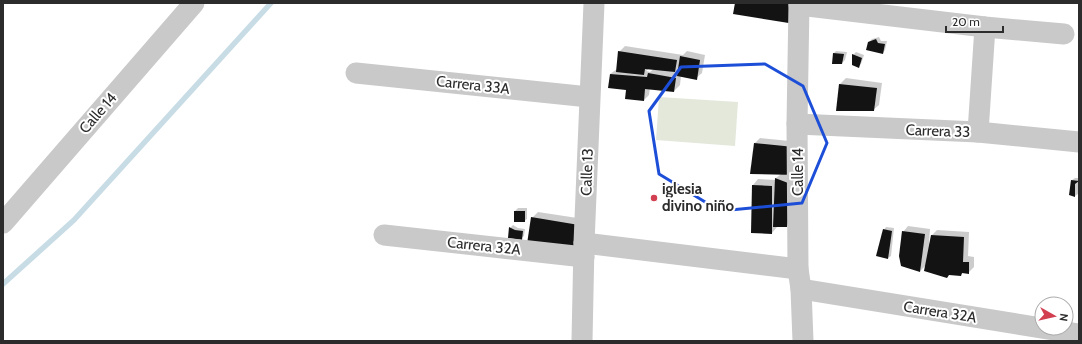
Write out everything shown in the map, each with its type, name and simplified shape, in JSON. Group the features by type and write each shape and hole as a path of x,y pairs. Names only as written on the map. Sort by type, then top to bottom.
{"street":[{"name":"Calle 14","path":"3,224 194,3"},
{"name":"Calle 13","path":"582,341 589,97 594,3"},
{"name":"Calle 14","path":"799,4 797,124 799,279 803,341"},
{"path":"799,4 985,27 1064,34"},
{"path":"978,132 985,27"},
{"name":"Carrera 33A","path":"356,73 589,97"},
{"name":"Carrera 33","path":"797,124 978,132 1079,142"},
{"name":"Carrera 32A","path":"384,234 584,250 799,279 1079,334"}],"highlighted area":[{"path":"765,64 803,86 827,143 802,203 720,211 659,174 649,111 681,67"}],"shaded area":[{"path":"659,97 738,102 735,146 656,140"}],"building":[{"path":"735,3 795,3 795,24 733,14"},
{"path":"876,39 878,43 885,44 883,54 866,50 868,42"},
{"path":"618,51 677,60 675,72 645,69 644,75 616,72"},
{"path":"833,53 844,54 842,64 832,64"},
{"path":"852,54 862,58 859,68 852,65"},
{"path":"680,56 700,60 697,80 677,76"},
{"path":"648,73 676,78 674,92 645,89 644,101 625,99 626,90 608,88 610,74 647,77"},
{"path":"839,84 877,88 874,111 836,111"},
{"path":"754,143 794,147 797,175 750,174"},
{"path":"775,178 796,186 787,227 773,227"},
{"path":"1071,180 1079,181 1075,184 1075,197 1069,195"},
{"path":"752,185 772,186 772,234 751,233"},
{"path":"514,211 525,211 525,222 514,222"},
{"path":"531,217 579,225 575,252 527,244"},
{"path":"509,227 515,230 523,231 522,240 508,238"},
{"path":"883,229 892,231 888,259 876,256"},
{"path":"902,231 925,234 920,272 901,266 899,256"},
{"path":"931,235 964,237 963,262 969,262 969,274 962,273 961,276 949,275 947,278 924,271"}],"waterway":[{"path":"3,284 74,220 271,3"}],"place":[{"name":"iglesia divino niño","path":"654,198"}]}
